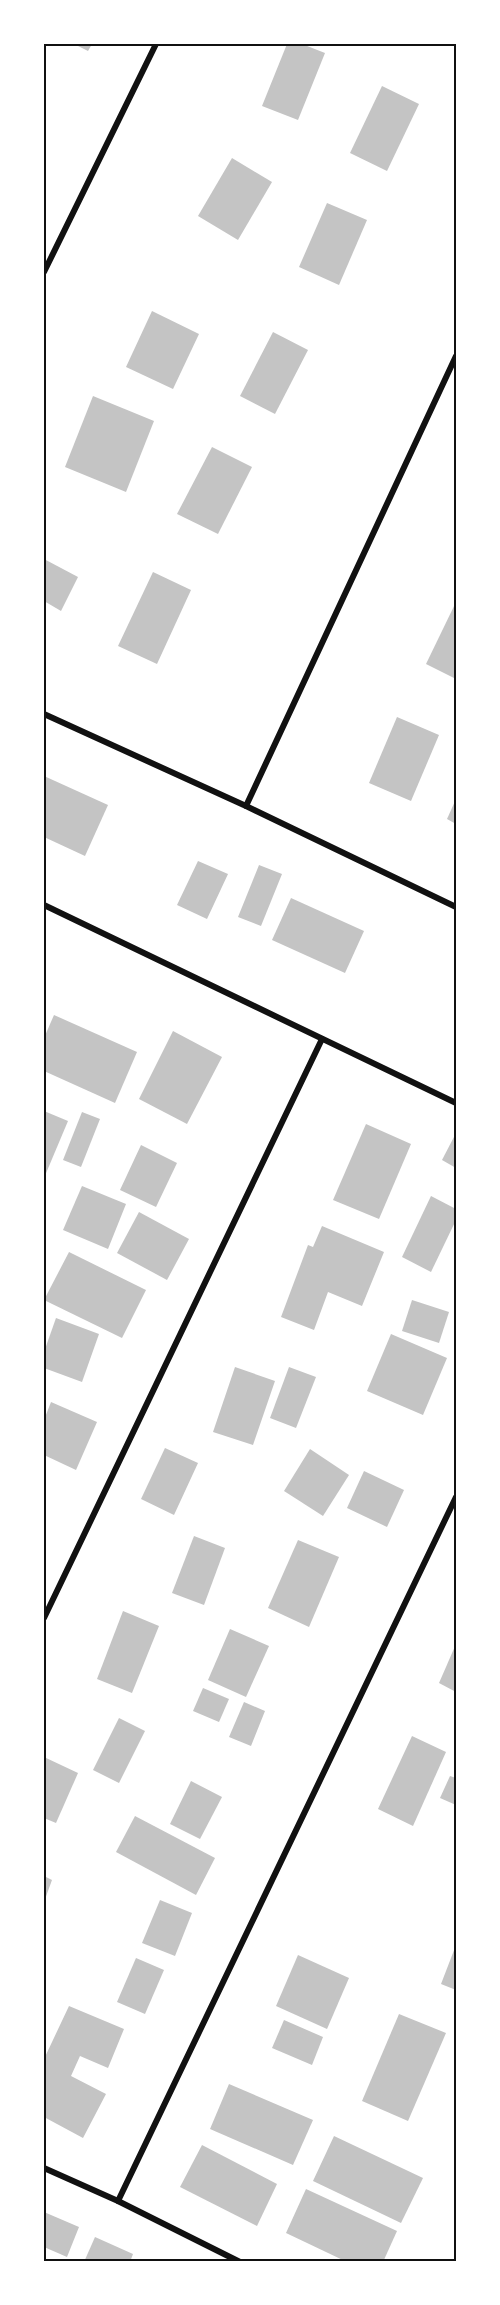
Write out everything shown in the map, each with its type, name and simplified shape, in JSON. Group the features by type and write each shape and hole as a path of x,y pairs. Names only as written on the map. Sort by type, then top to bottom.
{"street":[{"path":"44,272 156,44"},
{"path":"246,806 456,356"},
{"path":"44,714 246,806 456,907"},
{"path":"44,914 45,906 456,1103"},
{"path":"44,1618 322,1039"},
{"path":"118,2201 456,1497"},
{"path":"44,2168 118,2201 240,2262"}],"building":[{"path":"74,44 92,44 88,51"},
{"path":"287,44 302,44 325,53 298,120 262,106"},
{"path":"382,86 419,104 387,171 350,153"},
{"path":"232,158 272,182 238,240 198,216"},
{"path":"327,203 367,220 339,285 299,267"},
{"path":"152,311 199,334 173,389 126,367"},
{"path":"273,332 308,350 275,414 240,396"},
{"path":"93,396 154,421 126,492 65,467"},
{"path":"212,447 252,467 218,534 177,514"},
{"path":"44,559 78,577 61,611 44,601"},
{"path":"153,572 191,590 157,664 118,646"},
{"path":"456,602 456,679 426,664"},
{"path":"397,717 439,735 411,801 369,783"},
{"path":"44,776 108,805 85,856 44,837"},
{"path":"456,799 456,824 447,819"},
{"path":"198,861 228,874 207,919 177,905"},
{"path":"259,865 282,874 261,926 238,917"},
{"path":"291,898 364,931 345,973 272,940"},
{"path":"54,1015 137,1052 115,1103 44,1071 44,1038"},
{"path":"173,1031 222,1057 187,1124 139,1099"},
{"path":"44,1111 68,1121 44,1178"},
{"path":"82,1112 100,1119 81,1167 63,1160"},
{"path":"366,1124 411,1144 379,1219 333,1200"},
{"path":"456,1133 456,1168 442,1160"},
{"path":"141,1145 177,1163 156,1207 120,1190"},
{"path":"82,1186 126,1204 108,1249 63,1230"},
{"path":"431,1196 456,1209 456,1220 431,1272 402,1257"},
{"path":"139,1212 189,1239 167,1280 117,1253"},
{"path":"322,1226 384,1252 362,1306 328,1292 314,1330 281,1317 308,1245 313,1247"},
{"path":"69,1252 146,1290 122,1338 44,1300"},
{"path":"412,1300 449,1312 439,1343 402,1331"},
{"path":"56,1318 99,1334 82,1382 44,1368 44,1352"},
{"path":"391,1334 447,1358 423,1415 367,1391"},
{"path":"235,1367 275,1381 253,1445 213,1432"},
{"path":"289,1367 316,1377 296,1428 270,1418"},
{"path":"51,1402 97,1422 76,1470 44,1455 44,1420"},
{"path":"165,1448 198,1463 174,1515 141,1499"},
{"path":"310,1449 349,1475 323,1516 284,1491"},
{"path":"364,1471 404,1490 387,1527 347,1508"},
{"path":"194,1536 225,1548 204,1605 172,1593"},
{"path":"298,1540 339,1557 309,1627 268,1608"},
{"path":"123,1611 159,1626 132,1693 97,1679"},
{"path":"230,1629 269,1646 246,1697 208,1680"},
{"path":"456,1644 456,1692 439,1683"},
{"path":"203,1688 229,1699 219,1722 193,1711"},
{"path":"244,1702 265,1711 251,1746 229,1737"},
{"path":"119,1718 145,1731 119,1783 93,1770"},
{"path":"412,1736 446,1752 413,1826 378,1809"},
{"path":"44,1757 78,1773 56,1823 44,1818"},
{"path":"450,1776 456,1778 456,1805 440,1798"},
{"path":"191,1781 222,1797 200,1839 170,1824"},
{"path":"135,1816 215,1858 196,1895 116,1852"},
{"path":"44,1876 52,1880 44,1902"},
{"path":"160,1900 192,1913 175,1956 142,1943"},
{"path":"456,1945 456,1990 441,1984"},
{"path":"298,1955 349,1978 327,2029 276,2006"},
{"path":"136,1958 164,1970 145,2014 117,2002"},
{"path":"69,2006 124,2029 108,2068 80,2056 71,2076 106,2094 83,2138 44,2117 44,2059"},
{"path":"399,2014 446,2033 408,2121 362,2101"},
{"path":"284,2020 323,2037 312,2065 272,2048"},
{"path":"229,2084 313,2120 293,2165 210,2129"},
{"path":"334,2136 423,2178 401,2223 313,2181"},
{"path":"202,2145 277,2184 257,2226 180,2187"},
{"path":"306,2189 397,2231 383,2262 347,2262 286,2233"},
{"path":"44,2212 79,2227 67,2257 44,2247"},
{"path":"95,2237 133,2254 130,2262 84,2262"}]}
